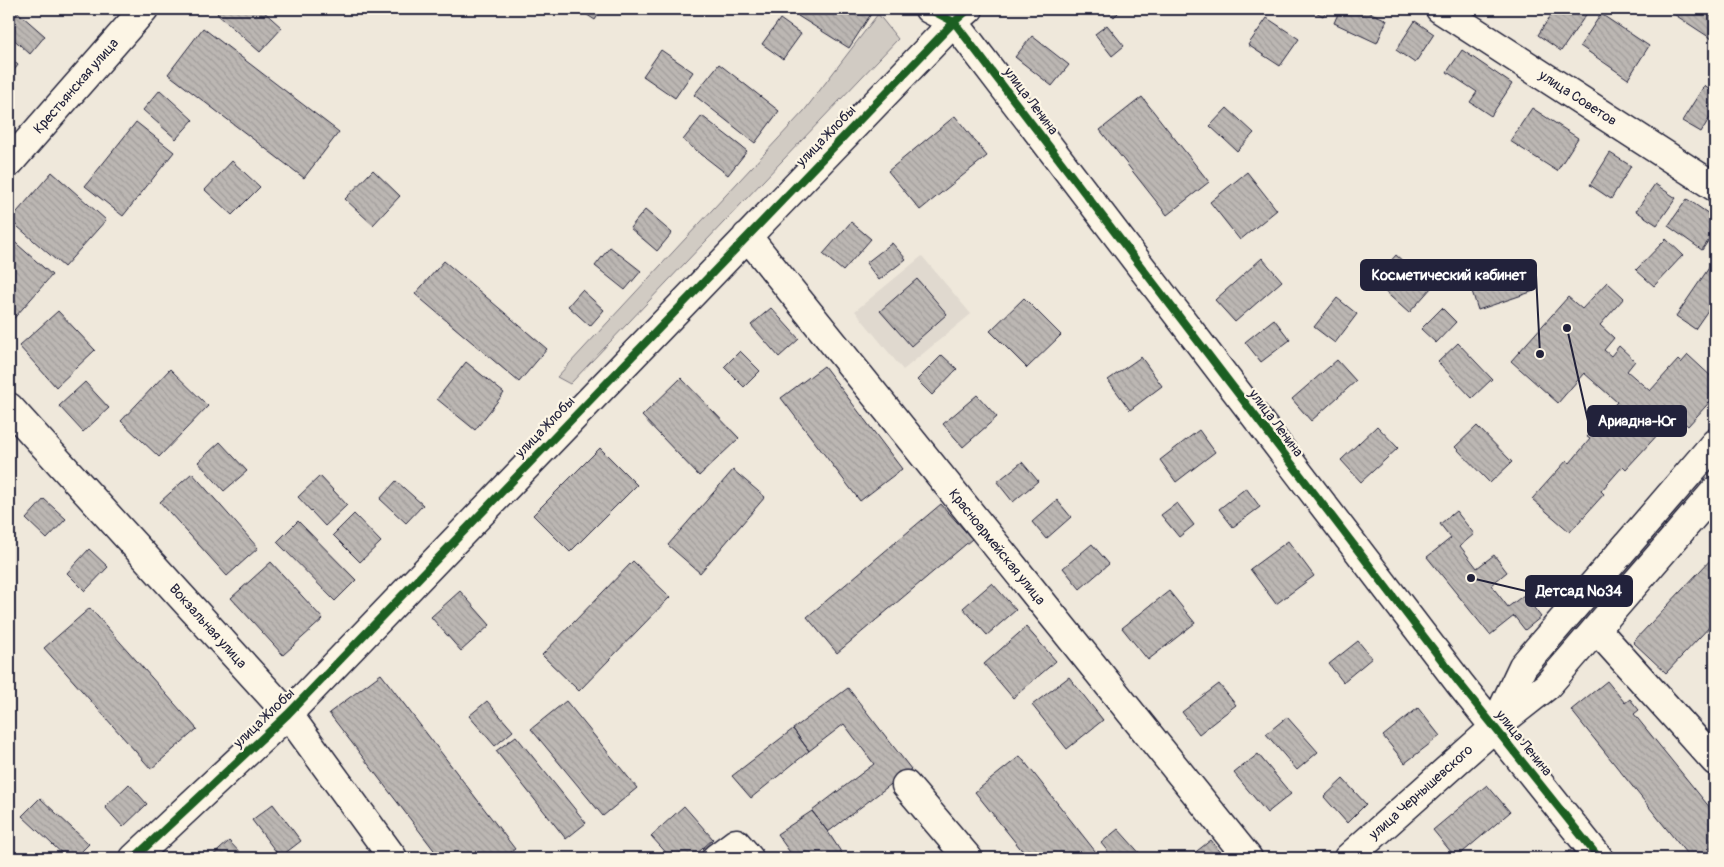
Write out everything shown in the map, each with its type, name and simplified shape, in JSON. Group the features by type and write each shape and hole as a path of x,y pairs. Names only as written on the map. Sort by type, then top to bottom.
{"street":[{"name":"Крестьянская улица","path":"9,163 144,9"},
{"name":"улица Ленина","path":"929,9 962,15 1460,684 1600,858"},
{"name":"улица Советов","path":"1440,9 1715,187"},
{"name":"улица Жлобы","path":"134,858 288,714 962,15"},
{"name":"Красноармейская улица","path":"747,236 1248,858"},
{"name":"Вокзальная улица","path":"9,407 288,714 393,858"},
{"name":"улица Чернышевского","path":"1495,727 1523,666 1715,443"},
{"name":"улица Чернышевского","path":"1348,858 1495,727 1547,686 1715,491"},
{"path":"1596,629 1715,761"},
{"path":"906,785 968,858"},
{"path":"716,858 736,843 749,858"}],"shaded area":[{"path":"878,14 898,39 570,384 557,377 804,111"},
{"path":"922,256 971,314 903,370 855,311"},
{"path":"1637,545 1642,567 1538,685 1528,671"}],"building":[{"path":"9,9 14,9 45,36 30,54 9,35"},
{"path":"221,9 261,9 282,28 260,52 217,14"},
{"path":"578,9 602,9 595,20"},
{"path":"802,9 863,9 871,14 849,48 798,16"},
{"path":"1105,9 1122,9 1114,17"},
{"path":"1310,9 1328,9 1323,16"},
{"path":"1340,9 1362,9 1387,20 1377,43 1334,23"},
{"path":"1555,9 1590,9 1561,51 1538,35"},
{"path":"1666,9 1715,9 1715,41"},
{"path":"1601,14 1649,46 1628,79 1580,46"},
{"path":"1267,18 1299,39 1280,66 1248,45"},
{"path":"780,19 801,34 783,59 762,44"},
{"path":"1415,21 1434,34 1415,63 1396,50"},
{"path":"1107,25 1124,46 1112,56 1095,34"},
{"path":"203,28 339,132 304,178 168,74"},
{"path":"1032,36 1069,65 1052,86 1015,57"},
{"path":"661,50 693,72 675,98 643,76"},
{"path":"1462,50 1512,84 1491,116 1470,102 1477,92 1447,72"},
{"path":"9,57 18,65 9,77"},
{"path":"719,64 779,111 755,143 694,95"},
{"path":"1704,86 1715,93 1715,109 1701,132 1682,121"},
{"path":"160,90 193,120 176,139 143,110"},
{"path":"1142,97 1209,182 1167,215 1100,130"},
{"path":"1227,108 1254,133 1237,151 1210,126"},
{"path":"1532,108 1578,138 1557,171 1510,141"},
{"path":"702,116 747,151 728,175 683,140"},
{"path":"955,116 987,156 920,210 888,171"},
{"path":"136,122 174,152 123,216 85,186"},
{"path":"1610,153 1631,166 1611,199 1590,185"},
{"path":"232,161 260,187 232,215 205,190"},
{"path":"373,170 400,196 373,225 345,199"},
{"path":"52,172 106,220 64,267 10,220"},
{"path":"1247,172 1277,210 1240,240 1210,202"},
{"path":"1655,184 1676,198 1657,225 1636,211"},
{"path":"1687,199 1715,218 1715,231 1702,250 1668,226"},
{"path":"645,210 672,233 657,251 630,228"},
{"path":"851,222 871,239 843,271 823,254"},
{"path":"9,237 52,275 9,324"},
{"path":"1666,239 1683,255 1654,286 1636,270"},
{"path":"892,243 906,259 879,280 866,263"},
{"path":"610,247 641,271 625,290 595,266"},
{"path":"1396,255 1432,287 1409,313 1373,281"},
{"path":"1262,258 1282,281 1235,322 1215,300"},
{"path":"1715,259 1715,300 1695,329 1676,316"},
{"path":"444,261 547,349 519,382 415,294"},
{"path":"1526,269 1534,291 1478,310 1471,288"},
{"path":"917,279 947,314 911,346 880,311"},
{"path":"1607,282 1624,298 1600,325 1614,338 1604,350 1611,356 1619,346 1635,361 1627,371 1650,391 1678,360 1681,363 1688,355 1715,380 1715,388 1710,394 1714,397 1688,426 1670,410 1655,427 1661,431 1626,469 1623,466 1601,491 1604,494 1570,532 1532,499 1567,460 1570,463 1590,439 1587,437 1617,402 1584,373 1558,403 1511,361 1568,297 1582,309"},
{"path":"582,290 604,310 590,326 568,306"},
{"path":"1024,298 1061,335 1027,368 990,331"},
{"path":"1337,298 1357,314 1335,343 1314,327"},
{"path":"771,308 799,339 779,357 751,325"},
{"path":"1442,308 1456,322 1436,343 1421,329"},
{"path":"58,311 95,350 56,387 19,346"},
{"path":"1274,319 1290,340 1261,362 1245,342"},
{"path":"1458,343 1492,379 1472,398 1438,362"},
{"path":"740,351 760,371 744,387 724,367"},
{"path":"942,355 957,369 932,395 917,380"},
{"path":"1141,357 1162,386 1130,410 1108,380"},
{"path":"1337,360 1356,381 1311,421 1292,399"},
{"path":"466,362 504,393 475,430 437,399"},
{"path":"824,366 902,469 860,501 781,398"},
{"path":"170,369 208,406 159,457 121,421"},
{"path":"681,378 739,438 699,476 642,416"},
{"path":"85,382 109,408 83,432 59,406"},
{"path":"977,395 997,417 963,447 943,424"},
{"path":"1377,426 1398,448 1361,482 1341,460"},
{"path":"1477,426 1512,462 1490,483 1455,447"},
{"path":"1199,430 1215,452 1176,482 1160,460"},
{"path":"220,442 247,471 224,491 198,462"},
{"path":"600,448 637,485 570,552 533,515"},
{"path":"1022,462 1038,481 1013,502 997,482"},
{"path":"733,470 765,497 700,573 668,545"},
{"path":"192,473 258,548 227,576 160,502"},
{"path":"320,476 347,505 325,526 298,497"},
{"path":"396,481 423,505 406,523 380,499"},
{"path":"1246,488 1260,507 1233,527 1219,509"},
{"path":"44,499 66,519 47,539 26,519"},
{"path":"1057,500 1071,517 1046,539 1032,522"},
{"path":"1177,503 1194,525 1179,537 1161,515"},
{"path":"941,504 972,539 837,653 807,617"},
{"path":"1456,511 1474,534 1460,546 1477,568 1494,555 1507,572 1491,585 1508,607 1524,595 1541,617 1525,630 1514,616 1490,635 1427,557 1451,538 1440,524"},
{"path":"354,514 381,542 360,562 333,535"},
{"path":"298,521 356,580 335,601 277,542"},
{"path":"1288,541 1314,576 1276,604 1250,569"},
{"path":"1092,544 1109,564 1080,589 1063,568"},
{"path":"89,549 108,567 85,591 67,573"},
{"path":"1715,555 1715,621 1666,673 1633,642"},
{"path":"633,561 670,597 579,691 542,655"},
{"path":"271,562 323,619 283,655 231,598"},
{"path":"992,583 1016,610 987,635 963,608"},
{"path":"460,591 490,625 461,651 431,617"},
{"path":"1169,591 1195,623 1148,660 1122,628"},
{"path":"90,608 197,729 151,769 44,648"},
{"path":"1026,627 1056,661 1013,698 984,664"},
{"path":"1358,641 1372,658 1343,682 1329,664"},
{"path":"381,674 515,849 503,858 440,858 329,713"},
{"path":"1069,677 1103,720 1067,749 1032,705"},
{"path":"1607,681 1625,703 1630,699 1639,710 1634,714 1715,814 1715,858 1690,858 1571,710"},
{"path":"1219,684 1236,705 1199,734 1182,712"},
{"path":"848,688 911,769 828,832 812,811 874,764 844,724 809,751 793,729"},
{"path":"487,701 513,731 495,746 469,716"},
{"path":"566,701 637,788 603,816 531,729"},
{"path":"1418,708 1440,736 1405,763 1383,736"},
{"path":"1287,717 1318,752 1297,770 1266,734"},
{"path":"793,729 809,751 751,798 732,776"},
{"path":"516,736 586,823 566,839 496,751"},
{"path":"1258,754 1291,794 1267,813 1234,773"},
{"path":"1020,756 1099,856 1096,858 1028,858 975,792"},
{"path":"1343,779 1366,804 1347,823 1324,797"},
{"path":"129,784 147,804 123,827 105,807"},
{"path":"1487,785 1510,812 1456,858 1433,830"},
{"path":"40,798 89,844 75,858 67,858 22,816"},
{"path":"273,804 301,841 280,857 252,820"},
{"path":"684,806 713,839 692,858 671,858 651,836"},
{"path":"812,811 845,858 794,858 777,834"},
{"path":"1118,829 1144,858 1113,858 1101,843"},
{"path":"1211,840 1225,858 1188,858"},
{"path":"229,841 245,858 210,858"},
{"path":"1572,849 1580,858 1560,858"}],"cycle path":[{"path":"929,9 954,22 1460,684 1599,858"},
{"path":"134,858 288,714 954,22 969,9"}],"place":[{"name":"Ариадна-Юг","path":"1567,328"},
{"name":"Косметический кабинет","path":"1540,354"},
{"name":"Детсад №34","path":"1471,578"}]}
